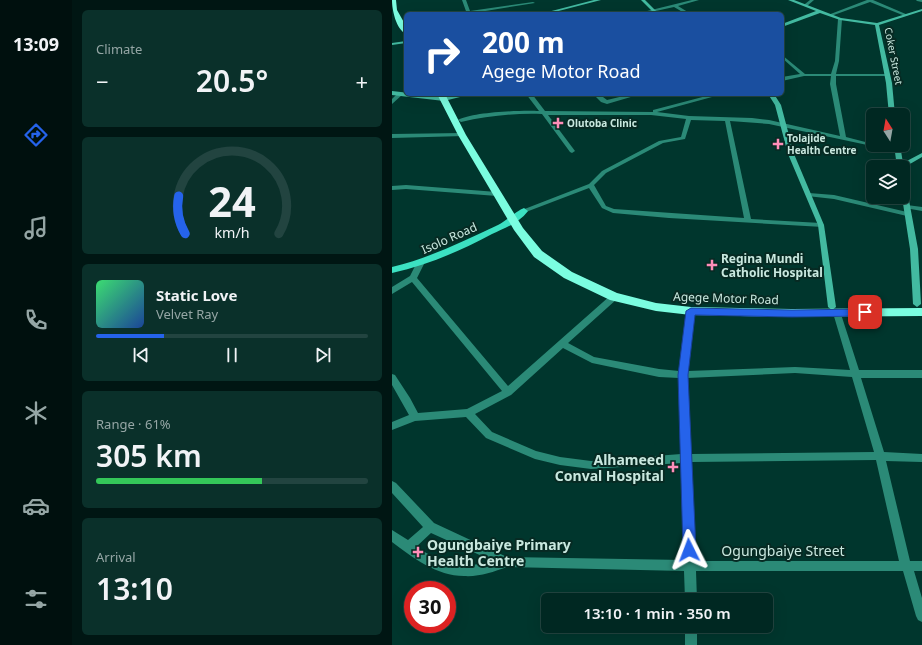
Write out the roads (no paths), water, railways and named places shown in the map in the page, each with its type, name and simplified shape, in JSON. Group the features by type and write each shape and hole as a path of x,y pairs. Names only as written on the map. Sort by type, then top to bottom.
{"highway":[{"path":"393,0 394,10 404,28"},
{"path":"398,0 401,12 404,17"},
{"name":"Agege Motor Road","path":"445,96 461,120 538,254 568,275 614,297 656,307 691,311 920,308"},
{"name":"Agege Motor Road","path":"445,96 462,135 497,194 543,249 559,263 589,279 624,293 662,302 692,306 835,310"}],"main road":[{"name":"Isolo Road","path":"392,270 420,264 449,252 516,215"},
{"name":"Isolo Road","path":"392,266 417,261 451,248 516,215"}],"street":[{"path":"464,0 469,12"},
{"path":"550,12 599,0"},
{"path":"643,0 654,12"},
{"path":"644,12 697,0"},
{"path":"790,0 840,19 877,24"},
{"path":"806,5 812,0"},
{"path":"830,15 870,0 906,15"},
{"path":"918,0 922,1"},
{"path":"473,12 500,5 533,3"},
{"path":"674,5 686,12"},
{"name":"Coker Street","path":"891,108 888,75 877,24 922,10"},
{"path":"784,25 820,11"},
{"path":"840,19 837,61 833,75 834,92 843,139"},
{"path":"392,44 404,42"},
{"path":"784,58 804,75"},
{"path":"784,79 804,75 888,75"},
{"path":"392,93 404,95"},
{"path":"392,102 399,95"},
{"path":"531,96 572,151"},
{"path":"598,96 605,102 630,96"},
{"path":"650,113 713,96"},
{"path":"772,96 778,105 784,125 784,134 791,154 821,225 835,310 857,374 880,456 906,565 922,616"},
{"path":"461,120 506,113 650,113 689,118 752,120 784,125 866,143"},
{"path":"516,215 591,185 604,172 662,142 684,138 689,118"},
{"path":"727,119 748,221"},
{"path":"392,136 462,135"},
{"path":"910,162 922,155"},
{"path":"591,185 604,207 613,211 669,216 821,225"},
{"path":"392,188 413,187 497,194"},
{"path":"809,195 834,197 907,210 922,209"},
{"path":"906,204 914,249 920,308"},
{"path":"392,291 413,278 420,264"},
{"path":"413,278 508,392"},
{"path":"392,426 415,417 468,413 508,392 614,297"},
{"path":"691,311 683,375 691,593"},
{"path":"562,343 592,360 639,370 683,375 795,370 857,374 922,374"},
{"path":"392,378 407,401 415,417"},
{"path":"468,413 489,435 535,455 560,461 591,465 685,458 880,456 922,458"},
{"path":"392,486 430,527 507,562"},
{"path":"408,547 430,527"},
{"name":"Ogungbaiye Street","path":"392,535 421,556 438,565 459,571 478,570 507,562 690,566 922,566"},
{"path":"691,633 691,645"}],"place":[{"name":"Olutoba Clinic","path":"558,123"},
{"name":"Tolajide Health Centre","path":"778,144"},
{"name":"Regina Mundi Catholic Hospital","path":"712,265"},
{"name":"Alhameed Conval Hospital","path":"673,467"},
{"name":"Ogungbaiye Primary Health Centre","path":"418,552"}]}
